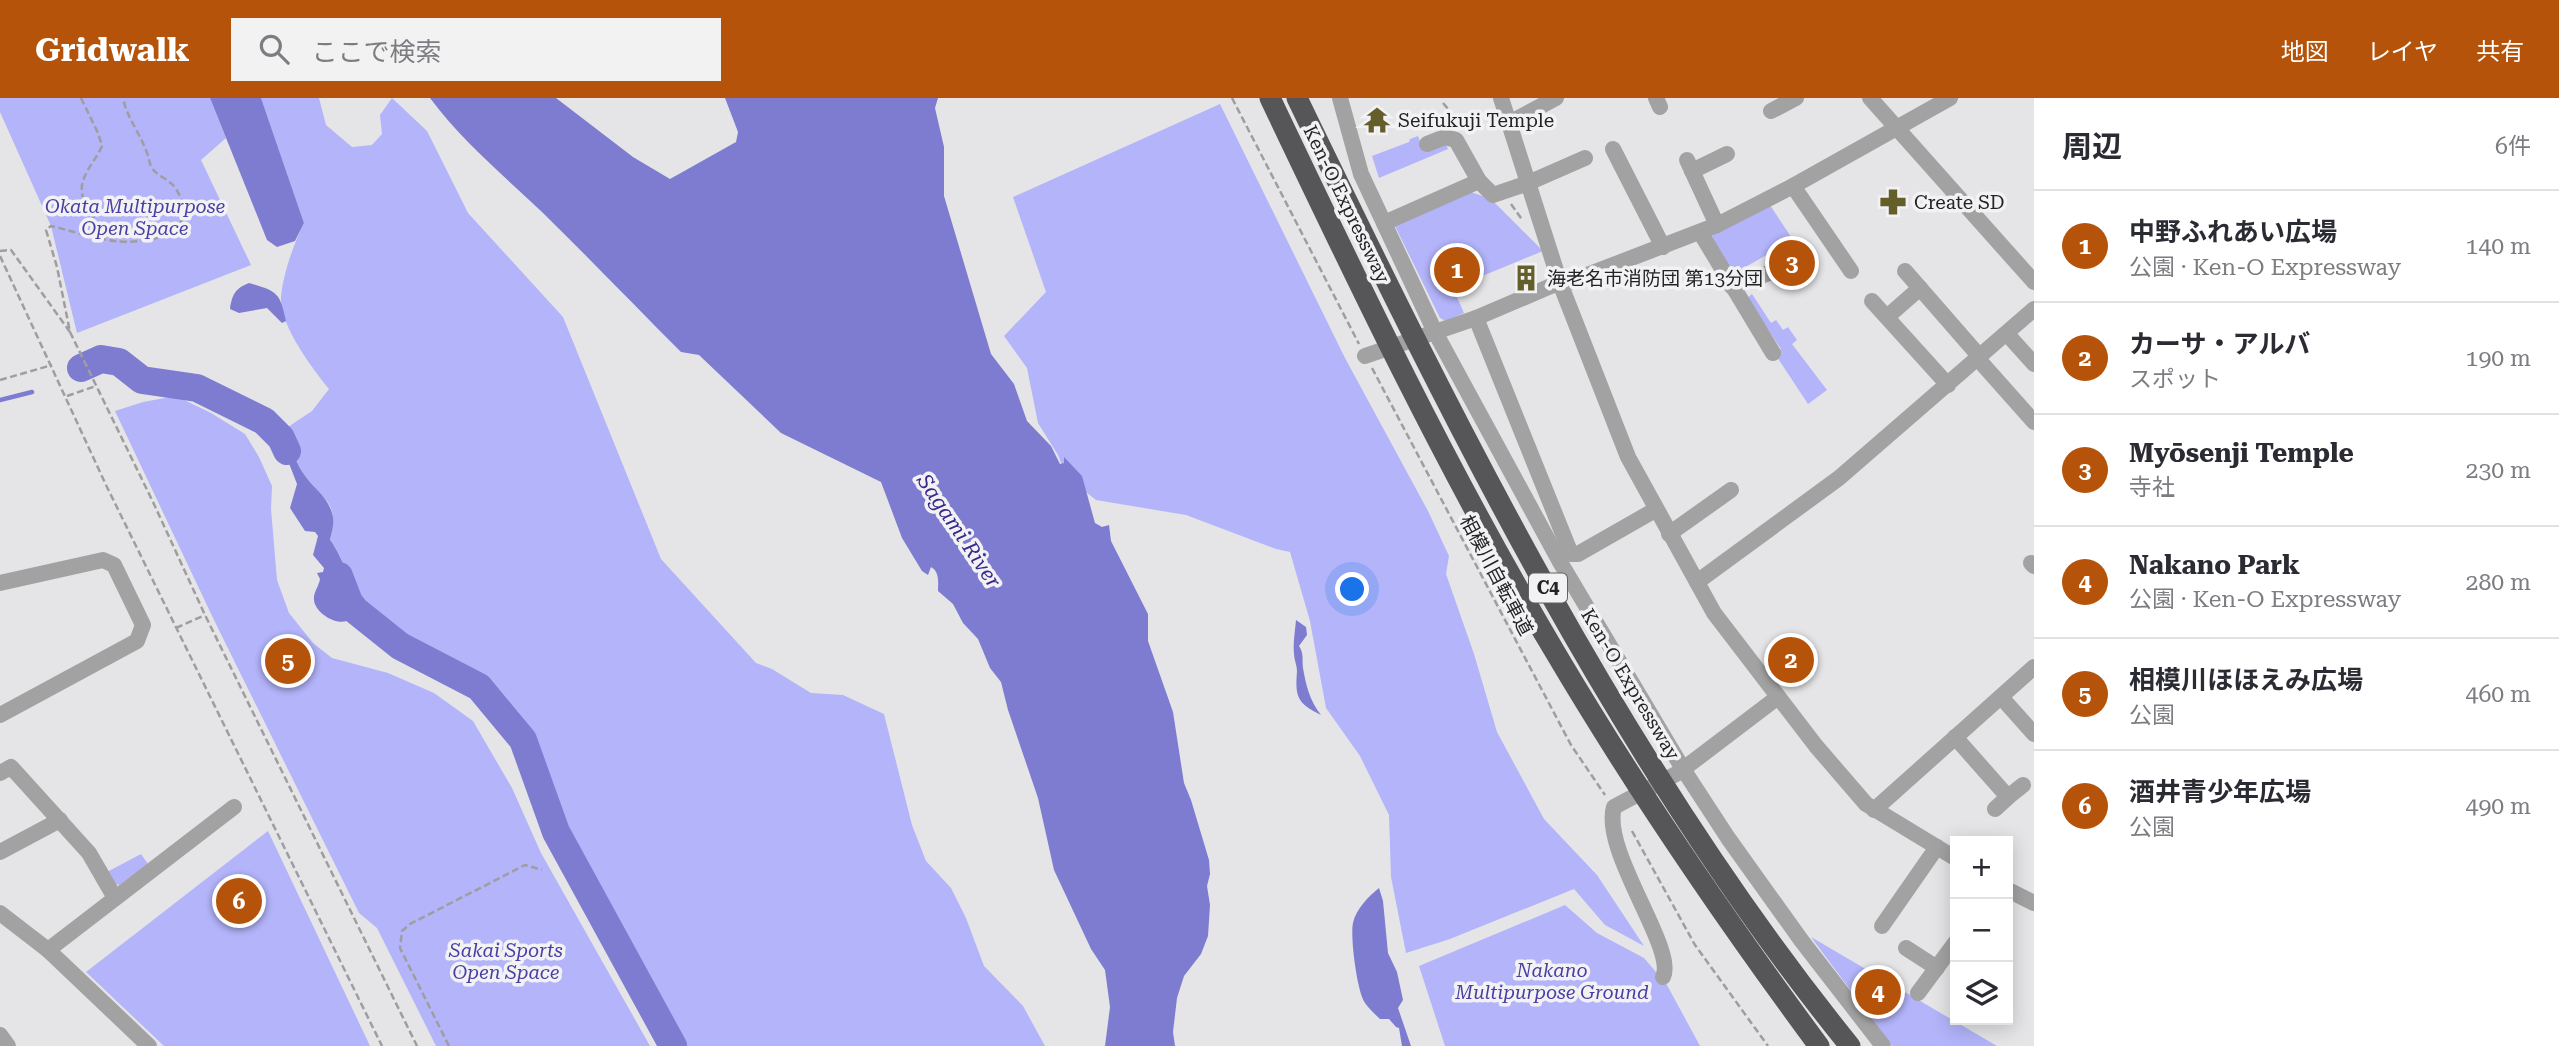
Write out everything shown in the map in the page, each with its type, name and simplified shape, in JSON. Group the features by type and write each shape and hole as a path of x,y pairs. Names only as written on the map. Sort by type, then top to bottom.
{"highway":[{"name":"Ken-O Expressway","path":"1270,98 1422,408 1554,650 1684,858 1819,1046"},
{"name":"Ken-O Expressway","path":"1297,98 1506,514 1574,634 1701,841 1850,1046"}],"street":[{"path":"1340,98 1361,174 1434,332 1560,562 1683,769 1728,838 1801,940 1883,1046"},
{"path":"1501,98 1560,283 1628,457 1697,582 1730,636 1845,781 1874,810 1950,855"},
{"path":"1509,123 1556,98"},
{"path":"1771,111 1796,98"},
{"path":"1870,98 2034,282"},
{"path":"1366,356 1476,318 1560,283 1717,225 1793,186 1950,98"},
{"path":"1427,144 1445,137 1456,140 1479,181 1493,195 1585,158"},
{"path":"1613,149 1662,247"},
{"path":"1717,225 1689,165 1727,154"},
{"path":"1384,223 1479,181"},
{"path":"1793,186 1850,271"},
{"path":"1700,232 1773,353"},
{"path":"1905,271 2034,422"},
{"path":"1732,288 1769,272"},
{"path":"1887,317 1920,288"},
{"path":"1872,301 1948,385"},
{"path":"1697,582 1839,478 2034,309"},
{"path":"1476,318 1571,554 1578,554 1655,510"},
{"path":"2007,334 2034,364"},
{"path":"1669,534 1731,490"},
{"path":"0,583 103,560 114,565 143,625 137,641 0,715"},
{"path":"1874,810 2034,667"},
{"path":"1663,977 1667,970 1664,952 1648,921 1614,836 1611,817 1614,807 1683,769 1778,697"},
{"path":"2001,697 2034,734"},
{"path":"1955,737 2008,797"},
{"path":"0,773 11,767 60,820 89,853 115,898"},
{"path":"1995,809 2023,785"},
{"path":"48,950 234,807"},
{"path":"0,852 60,820"},
{"path":"1882,926 1937,847"},
{"path":"2013,892 2034,903"},
{"path":"0,914 48,950 149,1046"},
{"path":"1906,948 1937,968"},
{"path":"1918,993 1950,950"},
{"path":"0,1035 8,1046"}],"path":[{"path":"81,98 102,146 83,180 81,189 93,217 115,241"},
{"path":"70,332 57,267 46,230 51,226 115,241 135,240 173,232 181,225 184,213 177,190 150,166 147,152 125,109 123,98"},
{"name":"相模川自転車道","path":"1232,98 1571,746 1629,826 1695,945 1768,1046"},
{"path":"0,251 11,250 70,332 205,615 417,1046"},
{"path":"0,256 106,485 382,1046"},
{"path":"0,380 52,365"},
{"path":"67,396 96,386"},
{"path":"176,628 205,615"},
{"path":"449,1046 400,948 402,932 410,924 525,865 542,870"}],"green space":[{"name":"Okata Multipurpose Open Space","path":"0,98 210,98 226,138 201,160 251,265 77,333 51,226 0,112"},
{"path":"261,98 319,98 326,125 352,147 372,145 382,134 380,115 392,98 427,131 468,213 563,317 661,559 756,663 772,669 811,693 843,695 884,714 912,825 926,861 951,888 966,918 984,966 1023,1006 1045,1046 679,1046 549,812 527,753 479,701 461,687 403,656 405,637 388,619 355,604 343,562 330,540 333,514 330,506 308,481 279,433 312,411 329,389 298,345 282,308 282,288 304,223"},
{"path":"1220,104 1345,358 1428,511 1449,556 1446,574 1497,732 1544,819 1597,875 1644,946 1605,925 1574,889 1450,939 1406,953 1391,877 1389,815 1360,756 1326,708 1310,621 1290,552 1186,515 1096,500 1067,477 1058,455 1038,423 1027,368 1004,336 1046,292 1013,197"},
{"path":"1418,136 1423,149 1444,140 1448,149 1379,178 1372,156"},
{"path":"1468,191 1491,199 1543,251 1453,288 1464,313 1446,321 1440,318 1395,226"},
{"path":"1768,202 1793,240 1733,274 1712,237 1714,232"},
{"path":"1752,294 1771,323 1776,320 1783,330 1788,327 1797,340 1792,344 1827,390 1808,404 1775,354 1781,349 1747,298"},
{"name":"Sakai Sports Open Space","path":"176,396 245,434 259,457 272,486 271,509 277,580 289,613 313,643 332,658 388,673 434,693 473,721 512,788 541,853 650,1046 436,1046 377,928 359,913 213,618 115,411"},
{"path":"268,831 370,1046 164,1046 86,972"},
{"path":"141,854 148,864 120,885 114,884 107,872"},
{"name":"Nakano Multipurpose Ground","path":"1565,905 1597,933 1644,958 1667,985 1700,1046 1445,1046 1419,966"},
{"path":"1811,937 1950,1018 1950,1025 1961,1025 1997,1046 1892,1046"}],"water":[{"path":"210,98 261,98 304,223 295,241 277,247 267,240"},
{"name":"Sagami River","path":"430,98 556,98 633,157 670,179 736,142 738,132 725,98 938,98 935,108 944,147 944,196 991,354 1014,384 1027,421 1051,446 1060,464 1064,463 1064,457 1082,476 1095,523 1102,527 1109,525 1111,541 1148,614 1148,641 1173,712 1184,783 1209,860 1210,874 1207,886 1210,905 1208,936 1201,954 1184,976 1177,998 1173,1032 1175,1046 1105,1046 1110,1007 1105,970 1091,949 1054,870 1038,798 1001,682 990,668 978,639 963,623 953,604 938,591 936,572 931,567 928,575 922,571 902,538 881,482 781,433 699,355 681,352 542,212 469,143"},
{"path":"249,283 276,294 282,304 286,321 282,323 267,308 239,313 230,309 235,292"},
{"path":"264,421 283,436 303,473 330,507 333,526 330,540 344,566 355,601 355,610 348,621 330,619 316,605 314,595 320,579 317,573 323,572 324,568 313,555 318,536 315,532 305,531 290,508 297,484 280,440 263,430 260,424"},
{"path":"1296,620 1306,627 1307,635 1299,646 1307,687 1321,715 1302,703 1297,693 1294,658"},
{"path":"1379,888 1383,901 1388,953 1397,972 1403,1000 1398,1008 1411,1046 1402,1046 1399,1028 1389,1019 1380,1019 1367,1005 1362,997 1357,976 1352,939 1353,923 1363,904"}],"waterway":[{"path":"81,368 101,359 119,362 142,380 197,388 264,421 281,438 287,451"},
{"path":"0,400 32,392"},
{"path":"339,576 355,610 400,646 479,687 523,740 556,832 673,1046"}],"place":[{"name":"Seifukuji Temple","path":"1377,120"},
{"name":"Create SD","path":"1893,202"},
{"name":"Myōsenji Temple","path":"1792,263"},
{"name":"中野ふれあい広場","path":"1457,270"},
{"name":"海老名市消防団 第13分団","path":"1526,278"},
{"name":"カーサ・アルバ","path":"1791,660"},
{"name":"相模川ほほえみ広場","path":"288,661"},
{"name":"酒井青少年広場","path":"239,901"},
{"name":"Nakano Park","path":"1878,992"}]}
